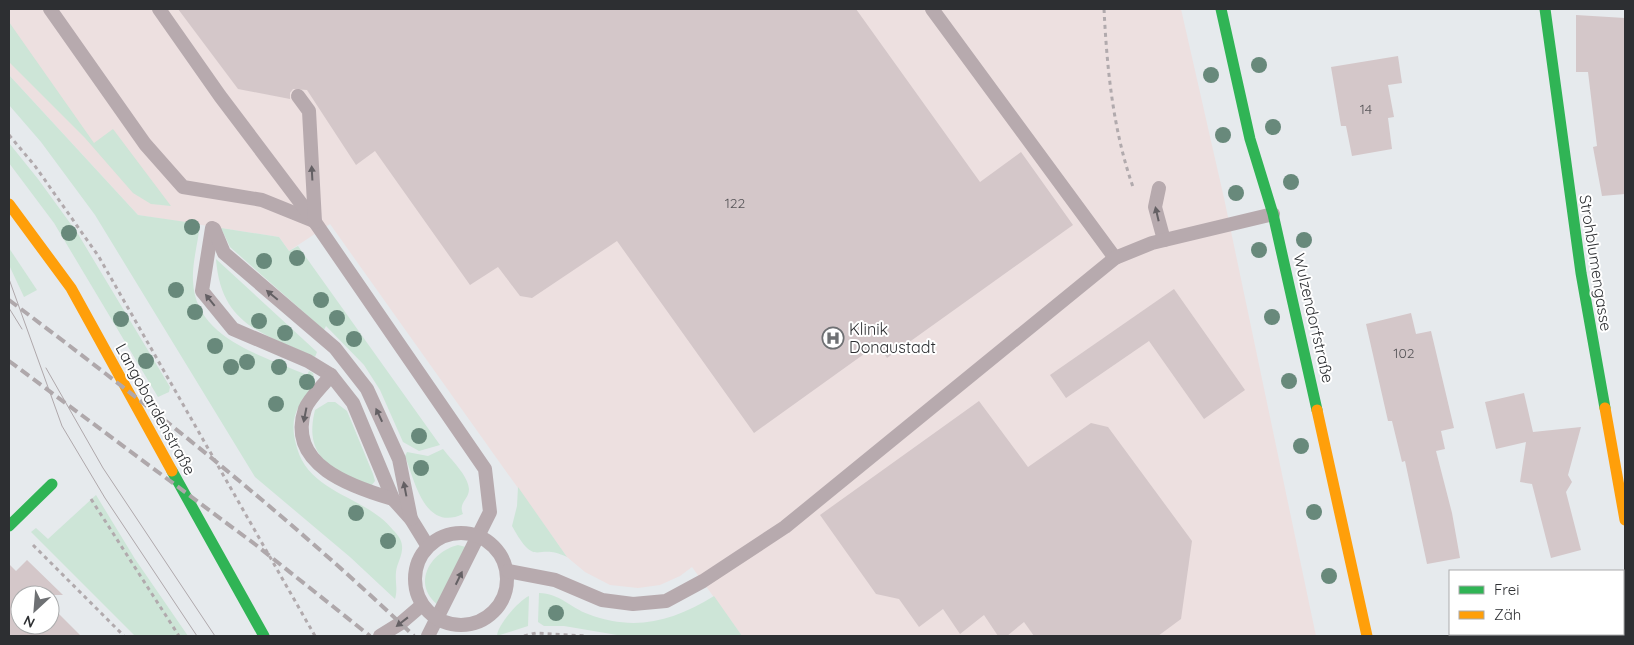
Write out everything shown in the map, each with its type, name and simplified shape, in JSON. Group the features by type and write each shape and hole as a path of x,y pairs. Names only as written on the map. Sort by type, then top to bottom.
{"street":[{"name":"Wulzendorfstraße","path":"1221,9 1250,139 1273,214 1367,636"},
{"name":"Strohblumengasse","path":"1545,9 1580,273 1625,520"},
{"name":"Langobardenstraße","path":"9,204 71,288 247,609 264,636"},
{"path":"9,526 52,484"}],"lane":[{"path":"50,9 145,144 183,187 262,200 315,222"},
{"path":"159,9 220,96 315,222 485,469 490,512 438,620 428,636"},
{"path":"932,9 1115,258"},
{"path":"298,96 309,110 315,222"},
{"path":"1159,188 1155,207 1164,240"},
{"path":"508,571 555,580 602,600 633,604 666,601 703,581 784,527 1115,258 1164,240 1273,214"},
{"path":"411,519 399,459 367,389 335,348 224,253 213,228 202,291 233,329 308,361 331,376 353,403 393,499 411,519 427,545"},
{"path":"331,376 305,409 301,439 318,466 358,489 393,499"},
{"path":"451,532 480,535 498,549 508,571 506,593 495,611 477,623 457,626 438,620 422,605 414,585 416,564 427,545 451,532"},
{"path":"380,636 401,623 422,605"}],"path":[{"path":"1104,9 1108,76 1126,166 1134,192"},
{"path":"9,135 35,166 99,257 315,636"},
{"path":"91,499 179,636"},
{"path":"28,541 124,636"},
{"path":"524,636 536,633 586,636"}],"shaded area":[{"name":"Klinik Donaustadt","path":"9,9 1181,9 1224,198 1316,636 742,636 692,567 680,576 660,585 638,588 610,585 585,572 567,557 330,224 289,251 279,237 138,215 9,75"}],"green space":[{"path":"9,22 94,143 113,129 171,206 151,204 133,193 85,138 9,62"},
{"path":"9,75 138,215 200,224 194,260 193,281 197,301 206,317 219,331 235,343 253,352 307,375 309,371 313,373 315,383 299,406 294,420 293,428 297,448 304,463 314,475 326,485 382,519 399,537 402,549 396,572 395,599 350,557 255,477 95,215 41,142 9,105"},
{"path":"9,143 78,234 170,387 169,392 158,397 54,223 9,163"},
{"path":"221,228 279,237 289,251 298,246 440,445 419,451 403,442 380,390 364,365 326,326 324,330 230,247"},
{"path":"9,248 37,290 24,297 9,265"},
{"path":"216,259 317,352 315,357 262,333 236,313 226,299"},
{"path":"328,402 335,402 347,411 373,474 375,481 371,486 333,468 317,451 313,440 312,426 315,410"},
{"path":"443,449 466,478 469,489 462,507 463,514 450,518 439,516 424,502 405,456 407,452 428,456"},
{"path":"518,487 567,557 556,553 532,551 520,540 512,526 517,506"},
{"path":"96,495 135,559 188,636 135,636 31,532 36,528 48,539"},
{"path":"458,545 466,547 438,605 430,597 426,588 427,570 439,554"},
{"path":"539,593 553,595 588,614 605,619 638,623 653,621 684,612 714,596 742,636 623,636 564,626 544,626 538,622"},
{"path":"529,596 528,626 497,636 509,614"}],"building":[{"name":"Klinik Donaustadt","path":"178,9 856,9 980,182 1021,152 1073,225 887,358 878,344 754,433 617,241 532,298 520,296 498,267 470,285 375,151 356,165 307,90 293,89 290,93 290,99 238,89"},
{"path":"1576,15 1625,18 1625,194 1602,196 1593,147 1597,146 1588,72 1576,72"},
{"path":"1398,56 1402,83 1388,85 1394,117 1388,118 1392,149 1352,156 1346,126 1341,126 1331,67"},
{"path":"1174,289 1245,390 1204,419 1149,341 1066,398 1050,375"},
{"path":"1411,313 1416,334 1431,331 1454,428 1441,431 1445,449 1436,451 1452,513 1460,558 1427,564 1405,461 1402,462 1392,421 1388,421 1366,324"},
{"path":"1524,393 1533,432 1581,427 1568,475 1572,482 1566,492 1581,550 1551,558 1532,484 1520,482 1526,442 1496,449 1485,402"},
{"path":"979,401 1028,467 1091,423 1108,427 1192,541 1181,619 1158,636 1034,636 1024,622 1007,636 998,636 984,615 960,634 943,609 919,627 899,599 876,594 820,515"},
{"path":"27,560 53,585 10,585 10,635 60,635 60,615 81,636 9,636 9,564 16,571"}],"tram line":[{"path":"9,279 62,426 105,498 197,636"},
{"path":"9,308 22,329"},
{"path":"46,368 103,468 215,636"}],"railway":[{"path":"9,300 165,421 267,504 414,636"},
{"path":"9,361 256,545 370,636"}],"traffic: fast":[{"path":"1221,9 1250,139 1273,214 1317,410"},
{"path":"1545,9 1581,273 1605,408"},
{"path":"172,471 264,636"},
{"path":"9,526 52,484"}],"traffic: slow":[{"path":"9,204 71,288 172,471"},
{"path":"1605,408 1625,520"},
{"path":"1317,410 1367,636"}],"place":[{"name":"Klinik Donaustadt","path":"833,338"}]}
